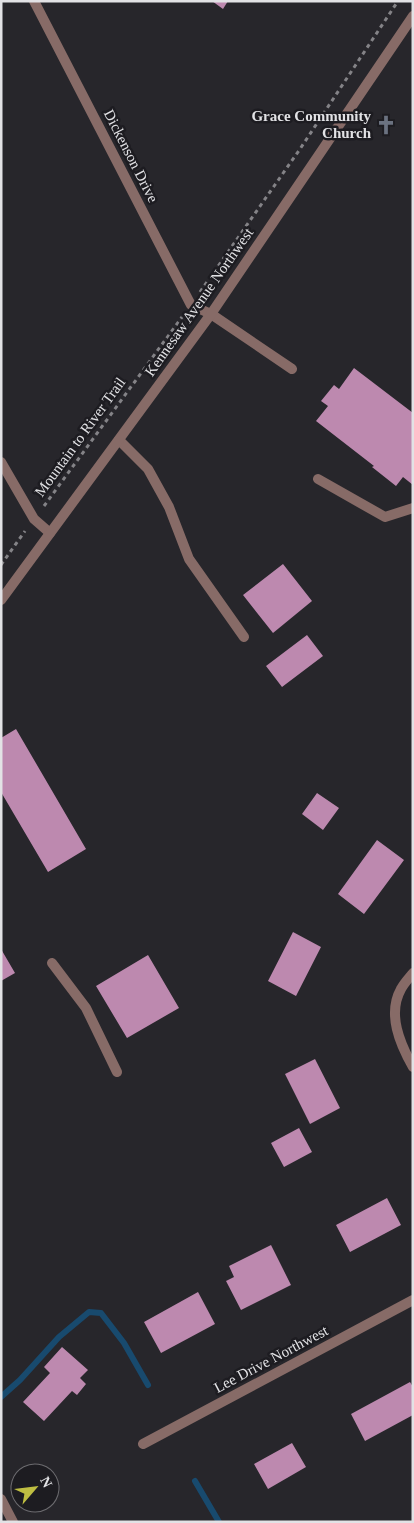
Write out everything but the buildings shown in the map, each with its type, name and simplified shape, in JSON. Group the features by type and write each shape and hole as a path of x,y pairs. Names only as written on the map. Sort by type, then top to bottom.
{"street":[{"name":"Dickenson Drive","path":"34,1 191,305"},
{"name":"Kennesaw Avenue Northwest","path":"1,600 212,314 413,16"},
{"path":"191,305 212,314 292,369"},
{"path":"119,440 148,469 169,506 189,559 244,638"},
{"path":"1,462 34,519 50,533"},
{"path":"318,478 385,517 413,508"},
{"path":"52,963 86,1008 117,1072"},
{"path":"413,973 400,990 395,1008 396,1029 413,1067"},
{"name":"Lee Drive Northwest","path":"143,1444 413,1300"},
{"path":"1,1499 13,1522"}],"path":[{"name":"Mountain to River Trail","path":"1,565 191,305 300,149 398,1"}],"waterway":[{"path":"1,1397 20,1380 59,1337 89,1312 101,1313 124,1343 148,1385"},
{"path":"195,1481 219,1522"}],"place":[{"name":"Grace Community Church","path":"386,125"}]}
